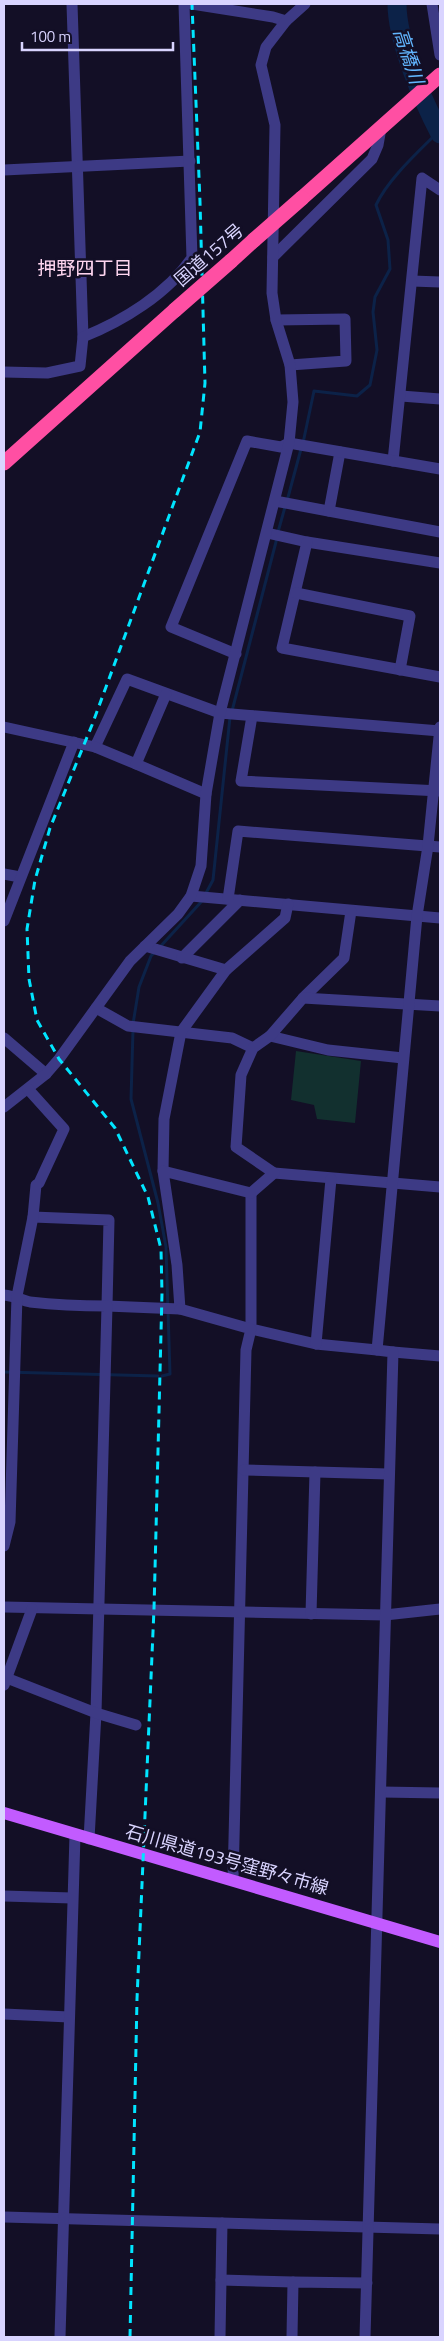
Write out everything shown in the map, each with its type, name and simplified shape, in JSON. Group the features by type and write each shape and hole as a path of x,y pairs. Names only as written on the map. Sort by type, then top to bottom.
{"highway":[{"name":"国道157号","path":"4,463 440,76"}],"main road":[{"name":"石川県道193号窪野々市線","path":"4,1813 440,1942"}],"street":[{"path":"4,372 47,373 80,366 83,337 72,4"},
{"path":"83,337 107,328 156,295 184,270 192,258 184,4"},
{"path":"192,4 273,17 286,21"},
{"path":"200,897 206,794 227,714 236,654 275,535 298,444 290,364 276,320 272,293 275,126 261,65 266,48 286,21 305,4"},
{"path":"432,4 440,55"},
{"path":"273,256 372,160 387,123"},
{"path":"4,170 190,161"},
{"path":"393,461 422,178 440,190"},
{"path":"412,281 440,282"},
{"path":"276,320 345,319 346,361 290,364"},
{"path":"401,396 440,399"},
{"path":"236,654 171,627 247,441 281,447 298,444 440,469"},
{"path":"330,511 340,452"},
{"path":"283,502 440,532"},
{"path":"275,535 307,542 440,563"},
{"path":"307,542 282,648 440,677"},
{"path":"296,593 410,616 400,670"},
{"path":"96,747 127,678 166,694 227,714 440,730 437,791 417,916 377,1350"},
{"path":"136,764 166,694"},
{"path":"252,716 241,781 437,791"},
{"path":"4,727 96,747 206,794"},
{"path":"4,921 74,742"},
{"path":"228,898 238,831 440,847"},
{"path":"4,874 20,877"},
{"path":"4,1107 46,1074 130,961 147,947 178,914 200,897 440,918"},
{"path":"182,958 240,900"},
{"path":"173,1309 177,1265 163,1171 164,1119 181,1032 226,970 285,918 288,904"},
{"path":"351,911 344,958 303,998 270,1036 252,1048 241,1075 236,1147 274,1173 440,1187"},
{"path":"147,947 226,970"},
{"path":"303,998 409,1006 440,1006"},
{"path":"96,1008 132,1027 232,1038 252,1048"},
{"path":"270,1036 328,1050 403,1058"},
{"path":"4,1038 46,1074"},
{"path":"4,1546 10,1522 17,1296 33,1217 36,1186 64,1129 28,1090"},
{"path":"163,1171 251,1193"},
{"path":"233,1880 246,1350 251,1330 251,1193 274,1173"},
{"path":"316,1344 330,1179"},
{"path":"33,1217 109,1220 96,1713 89,1839"},
{"path":"4,1295 17,1296 25,1301 59,1306 173,1309 251,1330 316,1344 440,1356"},
{"path":"366,2337 382,1792 388,1474 393,1352"},
{"path":"244,1470 388,1474"},
{"path":"311,1614 315,1472"},
{"path":"4,1607 385,1615 440,1609"},
{"path":"32,1609 5,1680 96,1713 136,1725"},
{"path":"382,1792 440,1793"},
{"path":"60,2337 65,2218 69,2017 74,1921 72,1898 75,1835"},
{"path":"4,1896 72,1898"},
{"path":"4,2014 69,2017"},
{"path":"4,2217 440,2229"},
{"path":"220,2337 222,2223"},
{"path":"221,2280 367,2283"},
{"path":"292,2337 293,2282"}],"green space":[{"path":"296,1051 361,1061 355,1123 317,1119 314,1105 291,1100"}],"waterway":[{"name":"高橋川","path":"397,4 398,19 406,53 426,105 440,134"},
{"path":"303,443 314,391 357,396 370,385 377,350 373,312 375,297 390,269 388,240 376,205 388,185 439,131"},
{"path":"287,501 301,449"},
{"path":"278,532 285,507"},
{"path":"232,711 277,538"},
{"path":"205,895 213,880 230,717"},
{"path":"159,948 202,901"},
{"path":"133,1024 139,987 151,956 155,952"},
{"path":"133,1030 131,1099 158,1203 166,1247 170,1374 162,1376"},
{"path":"4,1372 158,1376"}],"railway":[{"path":"130,2337 137,1999 154,1609 162,1293 161,1249 148,1197 115,1128 59,1059 37,1020 29,979 27,929 35,880 50,828 92,725 200,432 205,383 192,4"}],"district":[{"name":"押野四丁目","path":"85,268"}]}
